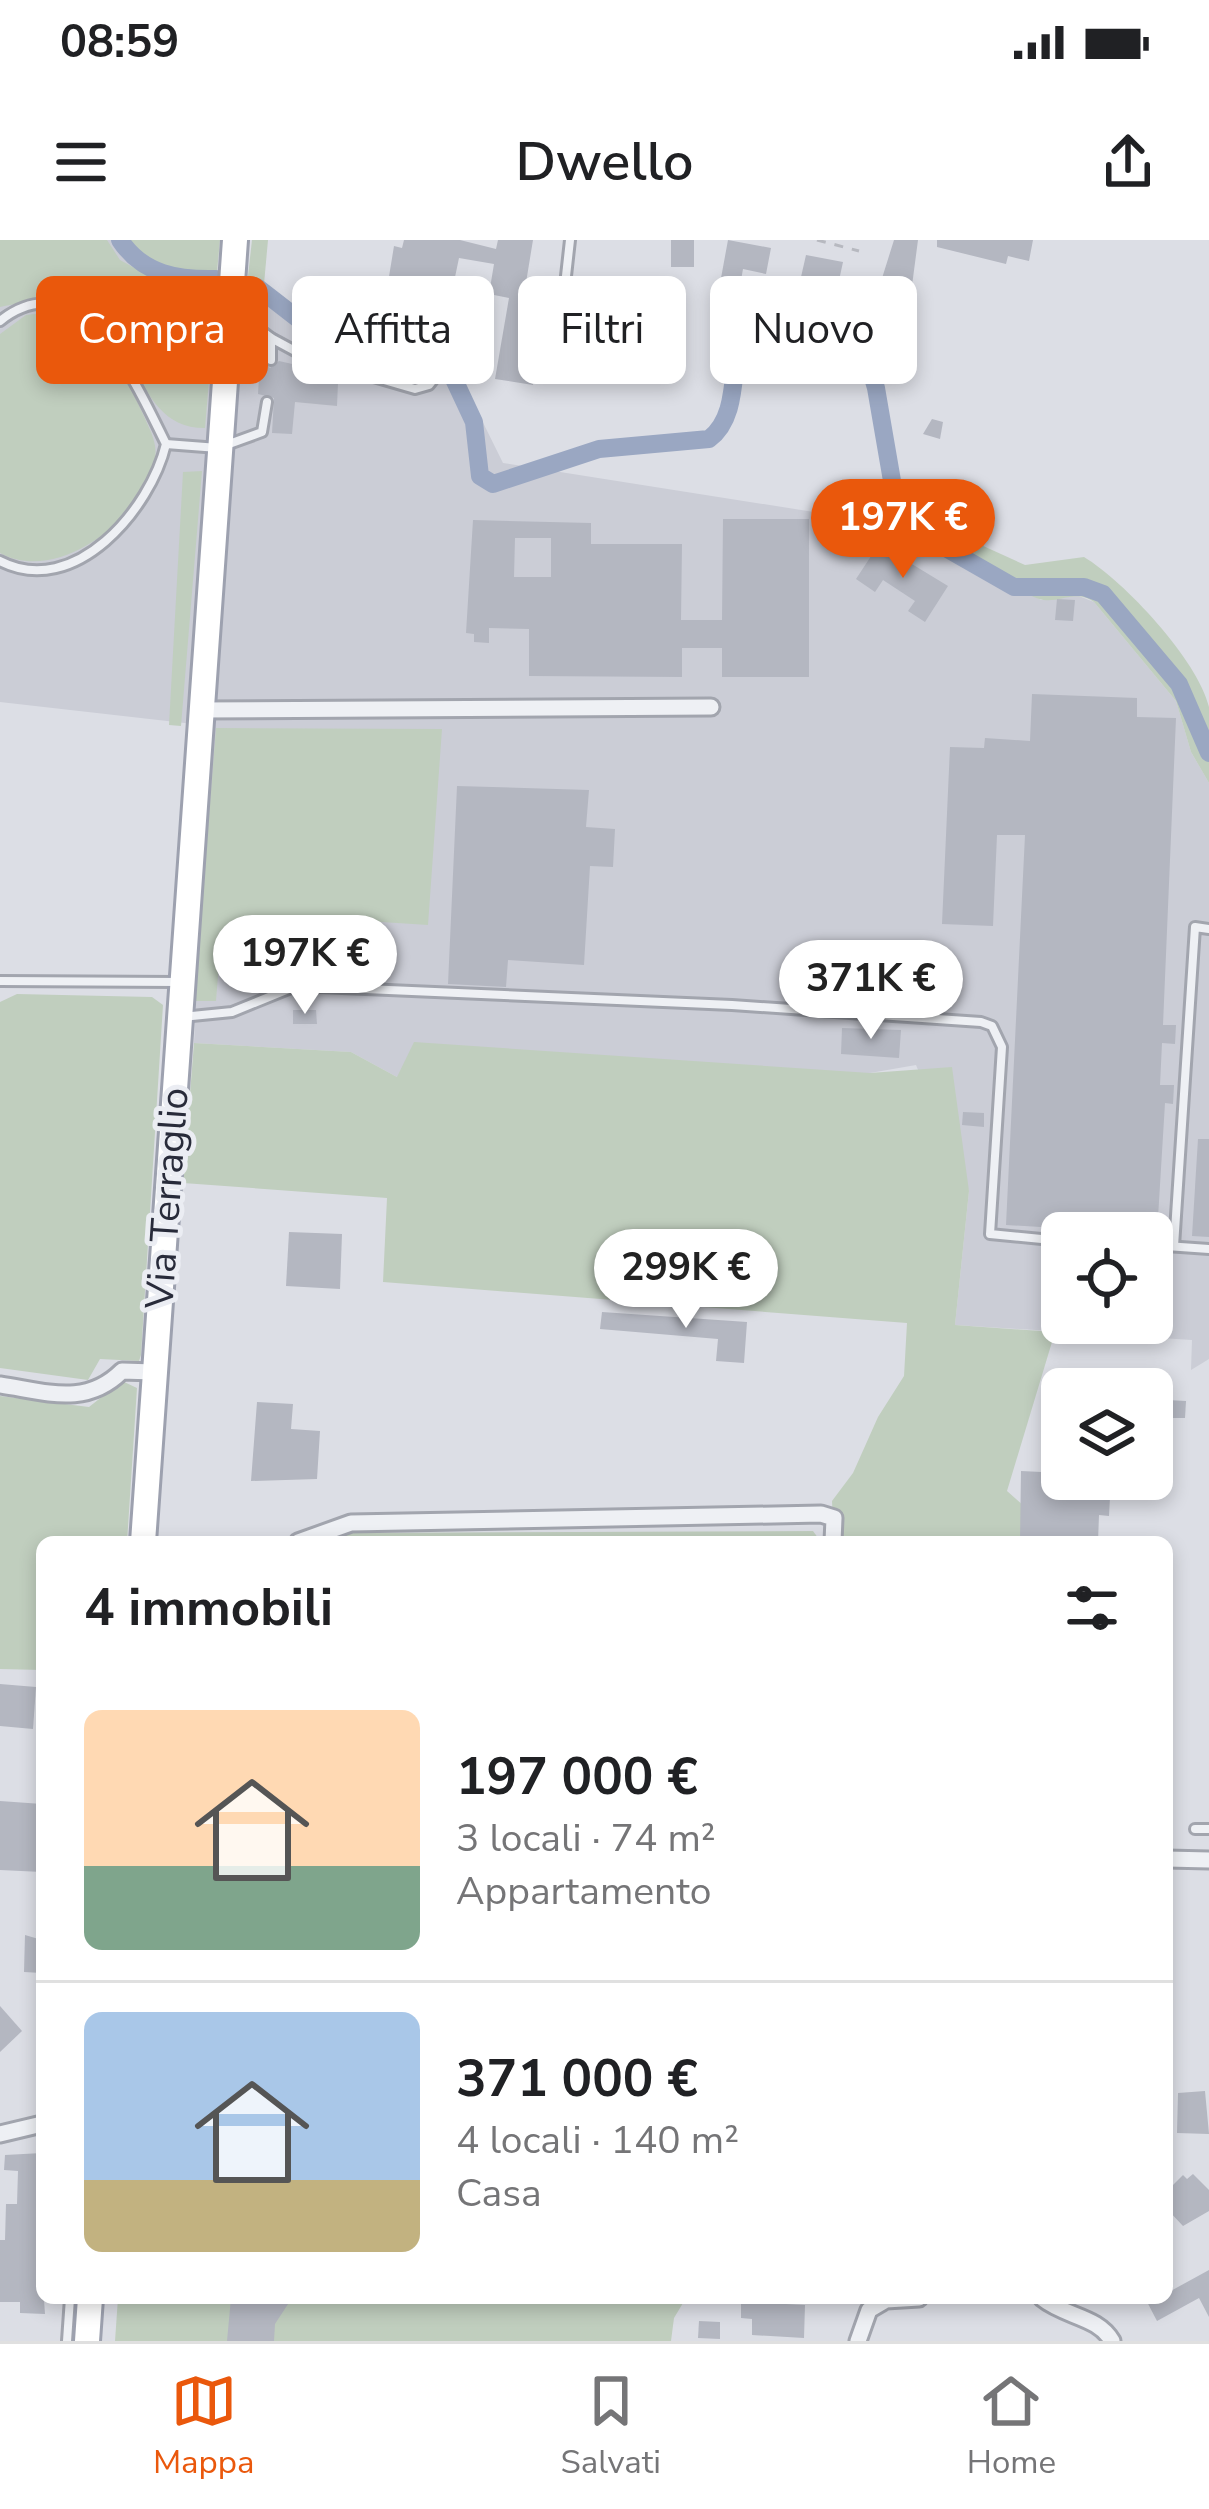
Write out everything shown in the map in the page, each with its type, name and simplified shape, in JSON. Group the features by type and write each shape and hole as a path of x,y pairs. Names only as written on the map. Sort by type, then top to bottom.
{"main road":[{"name":"Via Terraglio","path":"232,276 235,240"},
{"name":"Via Terraglio","path":"143,1536 223,384"},
{"path":"87,2341 90,2304"}],"street":[{"path":"199,710 711,707"},
{"path":"0,1385 72,1396 103,1389 122,1370 154,1372"},
{"path":"315,1536 351,1523 821,1514 834,1519 833,1536"},
{"path":"1173,1859 1209,1860"},
{"path":"0,2134 36,2125"},
{"path":"858,2341 869,2310 879,2304"},
{"path":"1051,2304 1069,2317 1093,2321 1112,2341"}],"lane":[{"path":"566,276 570,240"},
{"path":"0,322 26,308 62,308 96,327 113,344 166,444 159,475 138,508 94,548 47,569 0,561"},
{"path":"268,336 292,349"},
{"path":"271,338 272,360"},
{"path":"399,384 416,389 430,384"},
{"path":"166,444 218,448 262,432 268,401"},
{"path":"1209,928 1196,928 1174,1246 1209,1249"},
{"path":"0,981 180,982"},
{"path":"178,1016 232,1012 296,986 732,1005 981,1022 992,1026 1002,1047 990,1234 1041,1239"},
{"path":"1195,1829 1209,1829"},
{"path":"67,2341 70,2304"}],"path":[{"path":"817,240 859,251"}],"shaded area":[{"path":"0,240 115,240 200,276 36,276 36,384 268,384 268,304 292,313 292,384 464,384 503,463 909,527 1041,600 1074,594 1094,602 1176,701 1191,752 1209,783 1209,1359 1191,1370 1192,1340 1173,1339 1173,1212 1041,1212 1041,1330 955,1325 969,1191 916,1065 870,1073 397,1077 351,1052 194,1043 211,726 0,702"}],"green space":[{"path":"0,240 107,240 120,260 149,276 36,276 36,303 0,307"},
{"path":"128,240 220,240 217,272 158,265"},
{"path":"252,240 268,240 265,276 248,276"},
{"path":"26,315 36,315 36,384 128,384 155,447 148,481 117,523 72,553 47,560 23,561 0,553 0,334"},
{"path":"144,384 209,384 205,428 176,421 156,404"},
{"path":"202,471 181,726 169,725 183,472"},
{"path":"959,535 1025,565 1084,557 1138,603 1175,645 1202,688 1209,707 1209,783 1191,752 1176,701 1094,602 1080,596 1039,599 1017,589 954,553"},
{"path":"216,728 442,729 428,925 366,921 364,968 219,963 216,1001 194,1001"},
{"path":"17,994 152,997 163,1005 141,1355 139,1361 100,1359 88,1380 0,1368 0,1002"},
{"path":"414,1042 870,1073 952,1067 969,1191 955,1325 1041,1331 1041,1344 1051,1344 1007,1491 1058,1536 834,1536 832,1501 853,1473 878,1417 904,1376 907,1323 383,1282 387,1198 183,1183 194,1043 351,1052 397,1077"},
{"path":"122,1381 137,1388 127,1536 36,1536 36,1670 0,1669 0,1396 89,1407"},
{"path":"813,1531 817,1536 342,1536"},
{"path":"118,2304 682,2304 674,2318 671,2341 115,2341"}],"building":[{"path":"404,240 460,240 496,249 498,240 533,240 527,276 518,276 518,383 495,379 509,298 494,295 494,264 459,258 455,276 389,276 394,246 402,248"},
{"path":"671,240 694,240 694,267 671,267"},
{"path":"728,240 771,248 766,274 743,269 742,276 721,276"},
{"path":"894,240 918,240 913,276 883,276"},
{"path":"937,240 1033,240 1029,261 1008,256 1006,264 937,247"},
{"path":"806,255 843,262 840,276 801,276"},
{"path":"279,361 292,364 292,384 338,384 337,406 295,402 292,434 272,433 274,398 258,394 259,384 268,384 268,366"},
{"path":"932,419 943,422 940,439 923,434"},
{"path":"723,519 809,519 809,677 722,677 722,648 682,648 682,677 529,676 529,629 489,628 489,643 474,642 474,634 466,633 473,520 591,523 591,544 682,544 681,620 722,620","holes":["515,538 551,538 551,577 514,577"]},
{"path":"879,544 948,586 925,622 908,611 915,601 883,580 875,592 856,579"},
{"path":"1057,599 1075,600 1073,621 1055,620"},
{"path":"1032,694 1137,698 1137,717 1176,718 1163,1025 1176,1025 1175,1044 1162,1043 1160,1085 1174,1085 1173,1104 1165,1103 1158,1212 1041,1212 1041,1227 1006,1225 1025,835 997,835 993,926 942,924 950,747 984,748 985,738 1030,741"},
{"path":"457,786 589,790 586,827 615,829 613,867 590,866 584,965 508,960 506,987 448,984"},
{"path":"293,1010 316,1010 317,1024 293,1024"},
{"path":"842,1028 901,1030 899,1058 841,1054"},
{"path":"963,1112 984,1113 984,1127 962,1125"},
{"path":"1198,1139 1209,1139 1209,1237 1192,1236"},
{"path":"289,1232 342,1234 340,1289 286,1286"},
{"path":"602,1312 747,1322 744,1363 716,1361 718,1339 600,1329"},
{"path":"1173,1400 1186,1401 1185,1418 1173,1418"},
{"path":"257,1402 293,1404 291,1429 320,1431 317,1479 251,1481"},
{"path":"1021,1471 1041,1472 1041,1500 1110,1500 1109,1516 1099,1515 1098,1536 1020,1536"},
{"path":"0,1684 36,1687 33,1729 0,1726"},
{"path":"0,1801 36,1804 36,1872 0,1870"},
{"path":"25,1935 36,1938 36,1973 24,1972"},
{"path":"0,2006 22,2031 0,2052"},
{"path":"1205,2091 1209,2134 1177,2133 1178,2093"},
{"path":"36,2153 36,2304 44,2304 45,2314 20,2313 20,2302 0,2302 0,2240 5,2240 6,2204 17,2204 18,2171 4,2170 5,2155"},
{"path":"1193,2174 1209,2190 1209,2211 1183,2226 1173,2215 1173,2185 1183,2175 1187,2179"},
{"path":"1209,2270 1209,2317 1199,2298 1157,2321 1148,2304 1173,2304 1173,2290"},
{"path":"230,2304 288,2304 275,2324 274,2341 227,2341"},
{"path":"741,2304 805,2305 804,2338 752,2335 752,2319 741,2318"},
{"path":"699,2321 720,2322 720,2339 698,2338"}],"waterway":[{"path":"120,240 151,268 179,276"},
{"path":"268,296 324,339 452,375 474,422 480,476 493,484 599,449 709,439 731,401 742,331 751,314 770,303 799,302 854,313 876,388 896,504 909,527 1014,587 1084,587 1103,594 1179,684 1209,753"}]}
